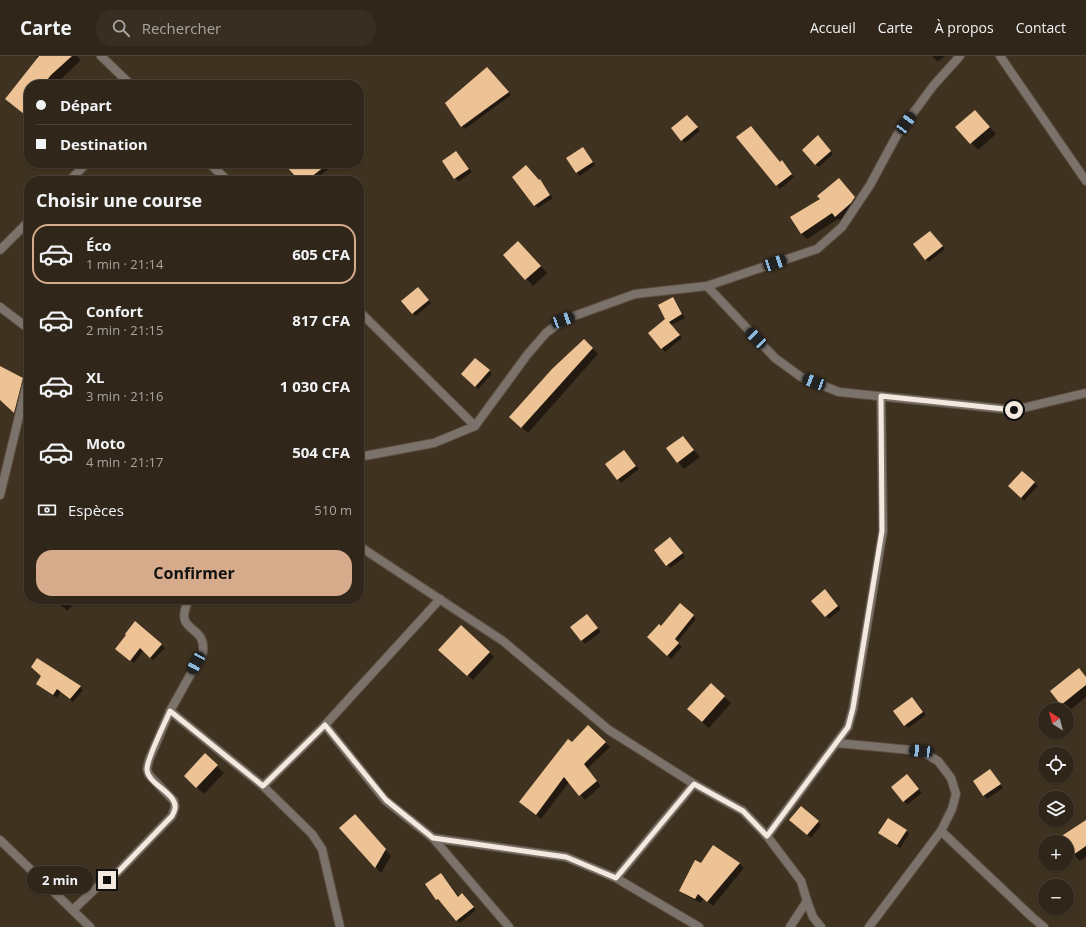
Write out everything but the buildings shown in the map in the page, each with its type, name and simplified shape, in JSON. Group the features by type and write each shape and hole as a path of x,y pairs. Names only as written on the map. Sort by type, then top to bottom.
{"street":[{"path":"101,56 126,80"},
{"path":"364,456 434,443 475,426 526,355 546,333 563,320 635,294 707,286 817,249 842,227 870,185 897,135 933,86 960,56"},
{"path":"1000,56 1086,181"},
{"path":"74,176 82,168"},
{"path":"214,168 223,176"},
{"path":"0,250 24,226"},
{"path":"707,286 775,358 801,377 839,392 1014,410 1046,401 1086,393"},
{"path":"0,307 24,325"},
{"path":"364,316 475,426"},
{"path":"0,495 24,396"},
{"path":"767,836 837,744 848,727 853,708 882,531 881,396"},
{"path":"364,549 504,641 609,730 694,784 743,811 767,836 801,881 806,901 813,917 821,927"},
{"path":"263,786 325,725 440,600"},
{"path":"73,910 96,888 118,872 172,816 175,807 174,801 148,776 147,769 149,760 170,711 203,652 204,643 202,637 186,624 184,618 186,604"},
{"path":"170,711 263,786 312,834 322,849 340,927"},
{"path":"325,725 386,800 433,838 510,927"},
{"path":"837,744 921,751 938,761 951,778 956,794 952,809 941,831 869,927"},
{"path":"616,878 694,784"},
{"path":"941,831 1044,927"},
{"path":"433,838 566,857 616,878 699,927"},
{"path":"0,840 90,927"},
{"path":"790,927 806,901"}],"route":[{"path":"107,880 118,872 172,816 175,807 174,801 148,776 147,769 149,760 170,711 263,786 325,725 386,800 433,838 566,857 616,878 694,784 743,811 767,836 837,744 848,727 853,708 882,531 881,396 1014,410"}]}
